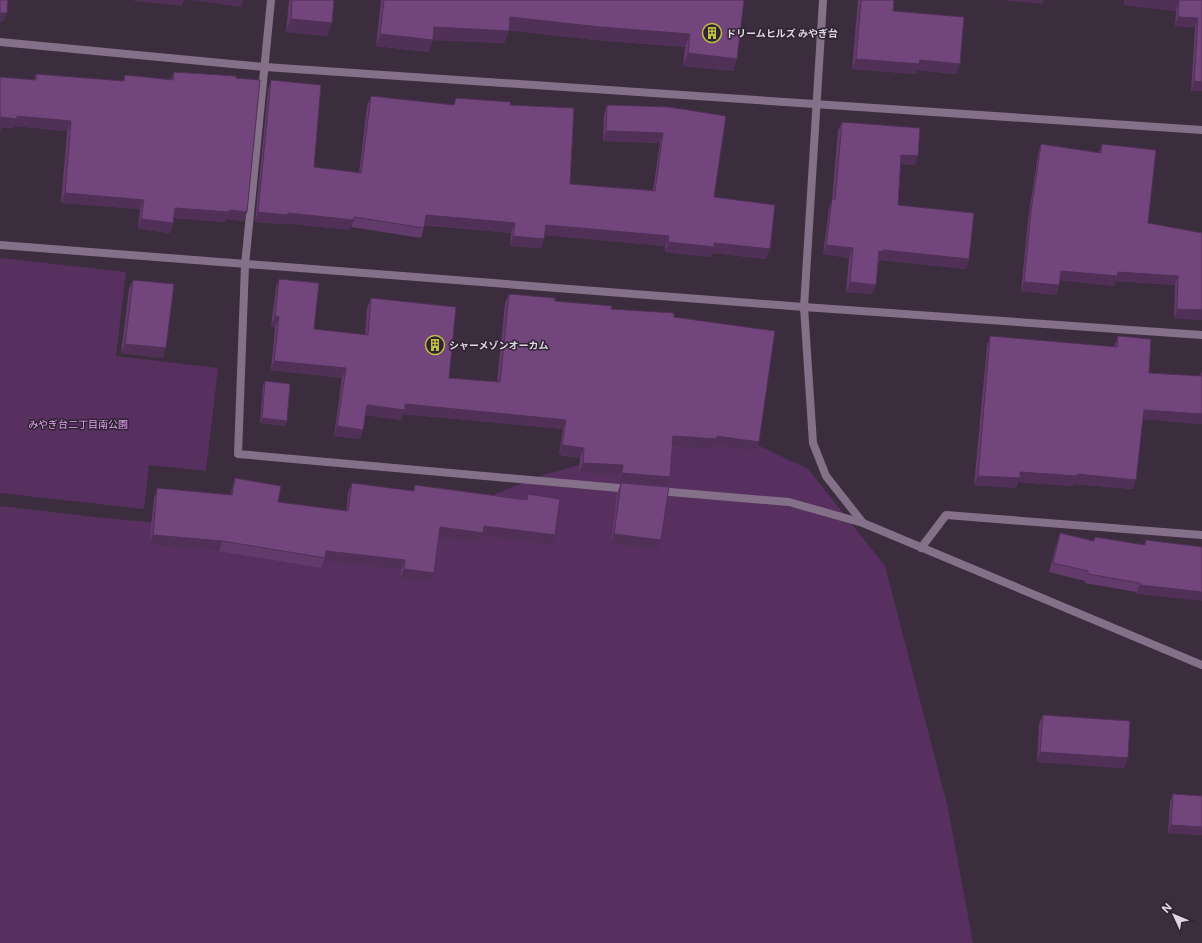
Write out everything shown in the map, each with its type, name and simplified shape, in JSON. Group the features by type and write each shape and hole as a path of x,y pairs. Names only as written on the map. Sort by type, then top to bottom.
{"street":[{"path":"271,0 245,265 238,454 327,463 789,502 863,523 1202,665"},
{"path":"823,0 815,105 804,307 813,443 826,476 863,523"},
{"path":"0,42 265,67 1202,130"},
{"path":"0,245 804,307 1202,335"},
{"path":"921,548 946,515 1202,534"}],"green space":[{"name":"みやぎ台二丁目南公園","path":"0,258 126,272 116,356 218,368 206,471 149,465 144,509 0,493"},
{"path":"738,436 808,469 885,566 948,808 973,943 0,943 0,506 104,518 376,542 543,475 680,437"}],"building":[{"path":"0,0 8,0 7,13 0,13"},
{"path":"292,0 334,0 332,23 291,19"},
{"path":"384,0 744,0 737,59 688,53 690,34 600,27 510,17 509,31 434,27 433,40 380,34"},
{"path":"861,0 894,0 893,11 964,17 960,64 920,60 919,64 856,59"},
{"path":"1170,0 1202,0 1202,82 1194,81 1198,18 1178,17 1179,1"},
{"path":"174,72 236,76 236,78 260,80 247,212 175,208 173,223 141,219 144,200 65,193 71,121 17,116 17,119 1,117 0,132 0,77 36,80 36,74 124,81 125,75 173,80"},
{"path":"271,80 321,85 314,167 361,173 371,96 454,105 456,98 511,102 510,105 574,108 570,184 655,191 663,133 606,131 607,105 669,107 726,116 714,197 775,205 770,249 714,243 714,247 668,242 669,236 546,225 544,239 513,236 515,223 426,215 424,228 354,217 354,220 288,213 287,215 258,212"},
{"path":"842,122 920,128 918,156 901,155 898,205 974,213 969,259 883,250 883,252 879,251 876,285 850,282 853,248 826,245 832,199 835,199"},
{"path":"1041,144 1101,153 1102,144 1156,150 1148,223 1202,233 1202,310 1177,309 1178,276 1118,272 1117,276 1061,271 1059,285 1024,282 1031,211"},
{"path":"279,279 319,283 314,329 368,335 371,298 456,307 449,378 500,382 509,294 555,298 555,301 612,306 611,309 674,313 674,317 775,331 759,442 717,436 717,439 673,436 670,477 622,473 623,465 583,463 584,448 562,445 566,420 405,404 405,410 367,405 363,430 337,426 346,368 274,361 279,317 275,316"},
{"path":"133,280 174,284 166,348 125,344"},
{"path":"990,336 1117,347 1118,336 1151,339 1149,373 1202,376 1202,414 1144,410 1136,480 1077,474 1077,476 1020,472 1020,478 978,476"},
{"path":"265,381 290,384 287,421 262,418"},
{"path":"235,478 281,486 278,502 348,511 352,483 414,491 415,485 527,500 528,494 560,499 555,535 484,526 483,533 440,527 434,573 404,569 405,560 326,551 325,558 222,541 153,535 157,488 232,495"},
{"path":"621,483 669,487 661,540 614,534"},
{"path":"1060,533 1094,541 1095,537 1145,545 1146,540 1202,547 1202,592 1140,585 1140,583 1088,574 1088,571 1053,563"},
{"path":"1043,715 1130,721 1128,758 1040,752"},
{"path":"1173,794 1202,796 1202,827 1171,825"}],"place":[{"name":"ドリームヒルズ みやぎ台","path":"712,33"},
{"name":"シャーメゾンオーカム","path":"435,345"}]}
